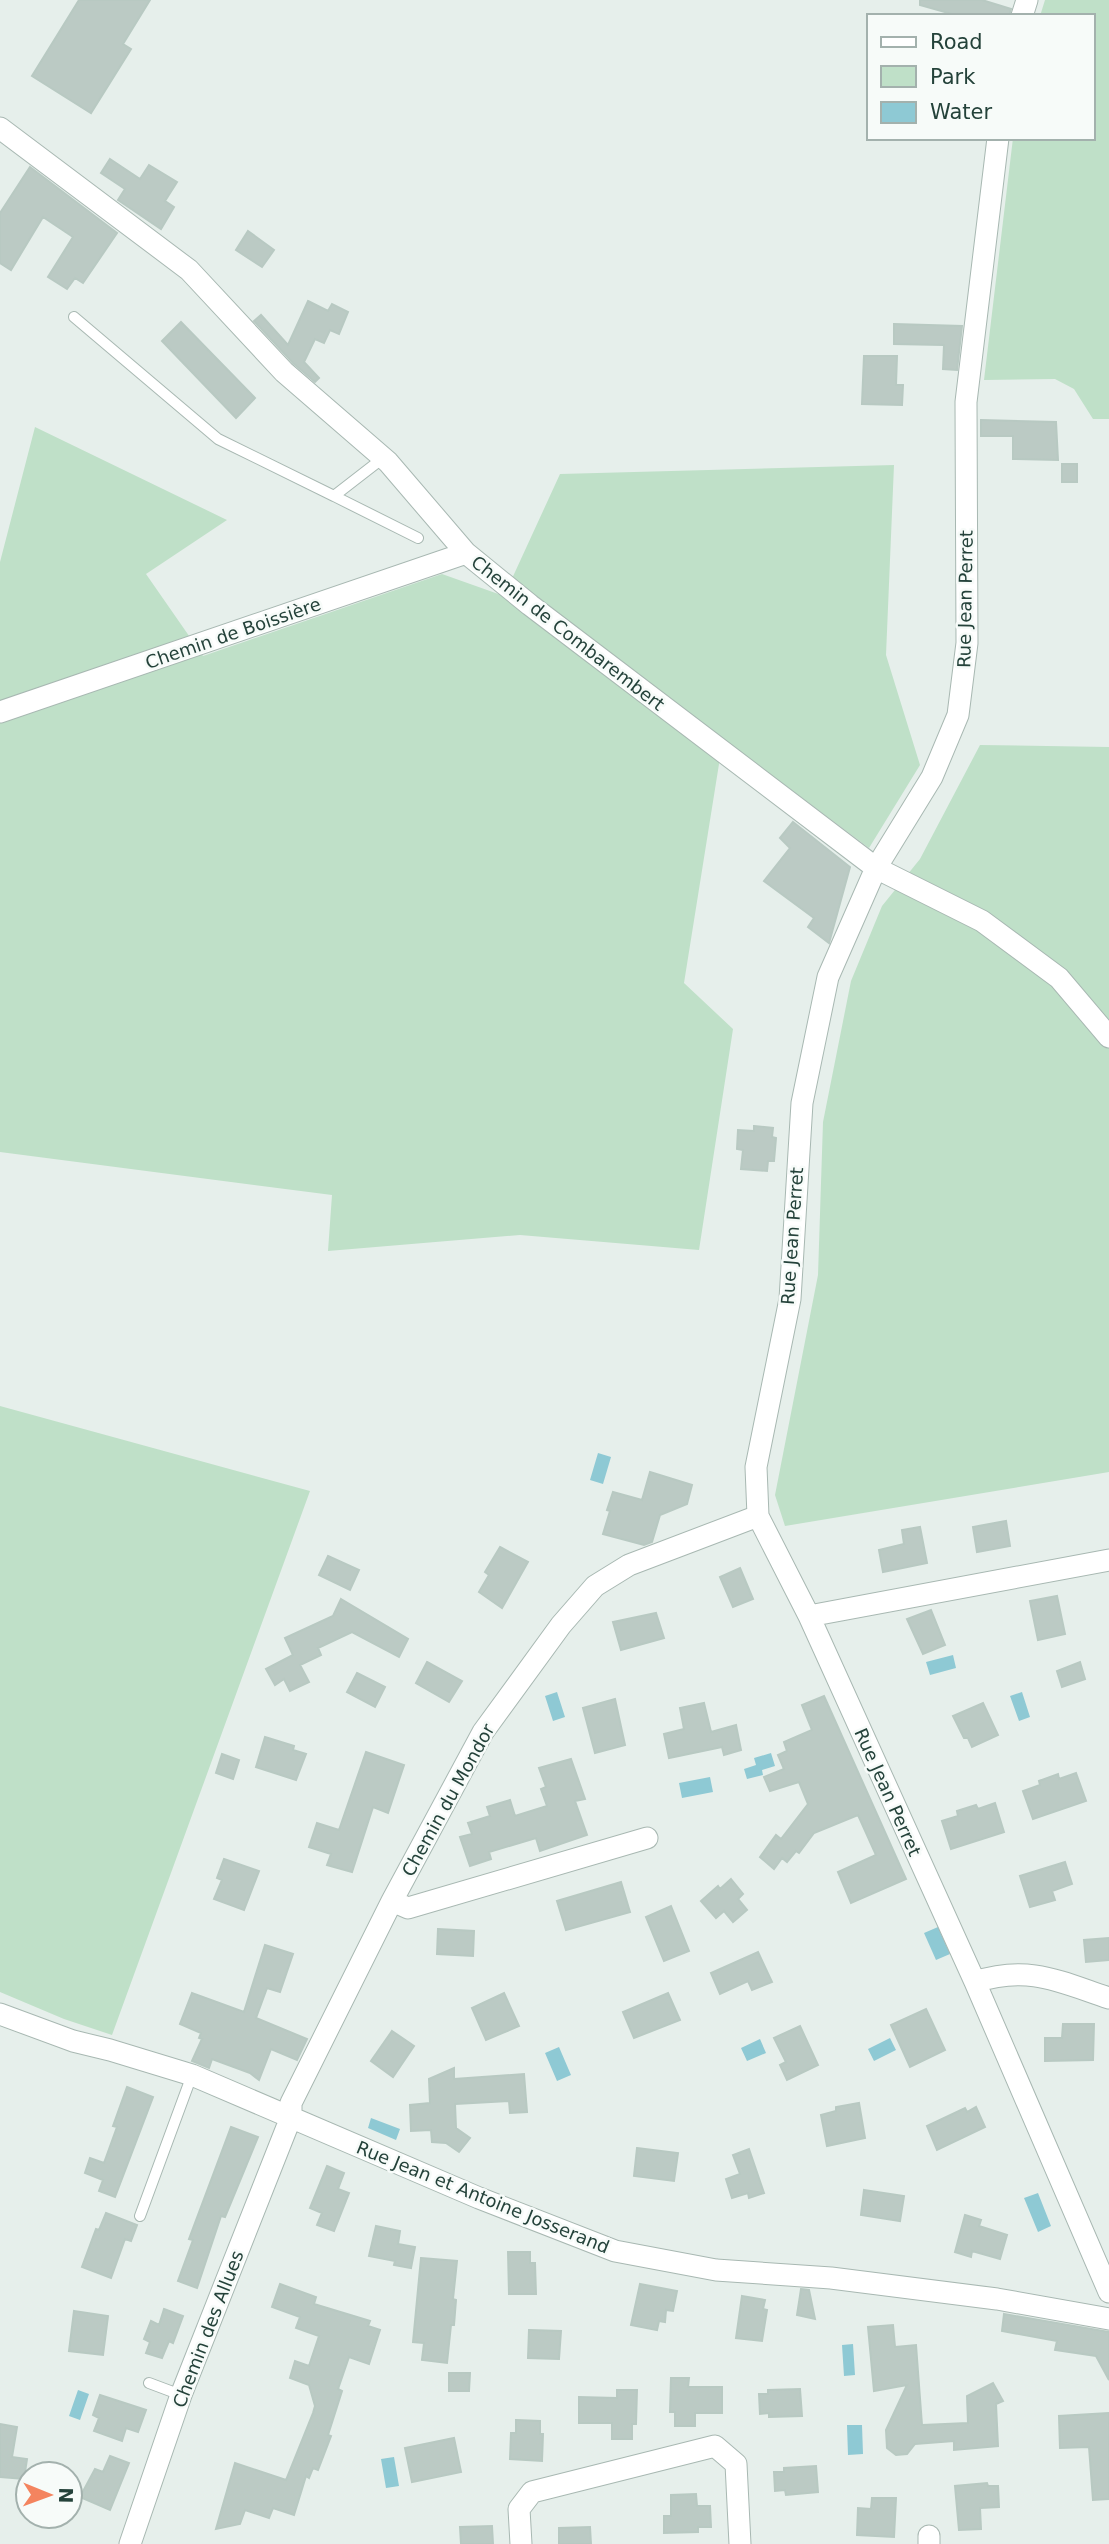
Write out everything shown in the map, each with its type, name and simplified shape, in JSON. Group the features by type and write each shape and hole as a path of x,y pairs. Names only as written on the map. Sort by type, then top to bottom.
{"street":[{"name":"Chemin de Combarembert","path":"0,128 189,270 284,372 383,458 466,553 530,605 876,868 982,921 1059,978 1109,1037"},
{"name":"Rue Jean Perret","path":"998,140 966,402 967,643 958,715 932,777 876,868 828,977 802,1103 790,1299 756,1466 758,1516 809,1616 975,1982 1109,2292"},
{"name":"Chemin de Boissière","path":"0,712 466,553"},
{"name":"Chemin du Mondor","path":"291,2117 291,2103 392,1901 483,1732 561,1625 595,1586 629,1565 758,1516"},
{"path":"809,1616 1109,1560"},
{"path":"392,1901 408,1908 647,1838"},
{"path":"975,1982 996,1976 1032,1974 1109,1998"},
{"name":"Rue Jean et Antoine Josserand","path":"0,2014 72,2041 192,2075 479,2197 615,2251 716,2270 831,2278 997,2299 1109,2319"},
{"name":"Chemin des Allues","path":"130,2544 181,2395 291,2117"},
{"path":"521,2544 519,2509 532,2492 715,2446 737,2464 740,2544"}],"lane":[{"path":"74,317 218,439 418,538"},
{"path":"334,496 383,458"},
{"path":"139,2216 192,2075"},
{"path":"149,2383 181,2395"}],"green space":[{"path":"1045,0 1109,0 1109,419 1093,419 1074,389 1055,379 984,380 1013,140 1095,140 1095,14 1041,14"},
{"path":"35,427 227,520 146,574 203,656 442,574 504,596 560,474 894,465 886,655 920,765 869,848 723,739 684,983 733,1029 699,1250 520,1235 328,1251 332,1195 0,1152 0,562"},
{"path":"980,745 1109,747 1109,1472 785,1526 775,1495 818,1275 823,1122 851,981 882,906 920,859"},
{"path":"0,1406 310,1491 112,2035 64,2019 0,1992"}],"water":[{"path":"598,1453 611,1457 603,1484 590,1480"},
{"path":"953,1655 956,1668 930,1675 926,1662"},
{"path":"557,1692 565,1717 553,1721 545,1696"},
{"path":"1022,1692 1030,1717 1019,1721 1010,1696"},
{"path":"771,1753 775,1766 762,1770 763,1775 747,1779 744,1769 756,1765 754,1758"},
{"path":"710,1777 713,1792 682,1798 679,1783"},
{"path":"938,1927 950,1954 936,1960 924,1933"},
{"path":"890,2038 896,2050 874,2061 868,2049"},
{"path":"760,2039 766,2053 747,2061 741,2048"},
{"path":"559,2047 571,2075 557,2081 545,2053"},
{"path":"371,2118 400,2129 396,2140 368,2128"},
{"path":"1038,2193 1051,2226 1038,2232 1024,2198"},
{"path":"853,2344 855,2375 844,2376 842,2345"},
{"path":"78,2390 89,2394 80,2420 69,2416"},
{"path":"847,2425 862,2425 863,2454 848,2455"},
{"path":"394,2457 399,2486 386,2488 381,2459"}],"building":[{"path":"79,0 150,0 123,44 131,49 91,113 32,76"},
{"path":"920,0 982,0 1011,9 1010,14 952,14 920,5"},
{"path":"110,159 140,179 149,165 177,182 165,201 174,207 161,229 118,200 125,189 101,173"},
{"path":"30,167 117,233 83,283 75,278 67,289 48,277 73,237 43,217 11,270 0,263 0,213"},
{"path":"248,231 274,250 262,267 236,250"},
{"path":"308,301 328,311 332,304 348,312 339,334 330,330 324,343 315,339 304,362 319,378 315,382 293,363 254,321 261,315 288,345"},
{"path":"181,322 255,398 236,418 162,341"},
{"path":"894,324 962,326 957,370 943,369 944,345 894,344"},
{"path":"864,356 897,356 896,385 903,385 902,405 862,404"},
{"path":"981,420 1056,422 1058,460 1013,459 1013,436 981,436"},
{"path":"1062,464 1077,464 1077,482 1062,482"},
{"path":"793,822 850,867 829,943 808,927 814,918 764,881 790,848 780,838"},
{"path":"754,1126 773,1128 772,1137 776,1138 774,1161 768,1161 767,1171 741,1169 743,1150 737,1149 738,1130 754,1131"},
{"path":"650,1472 692,1485 687,1504 660,1515 652,1542 644,1545 603,1534 613,1492 642,1500"},
{"path":"1006,1521 1010,1546 977,1552 973,1527"},
{"path":"920,1527 927,1563 883,1572 879,1550 904,1544 902,1530"},
{"path":"500,1547 528,1562 502,1608 479,1592 489,1575 485,1572"},
{"path":"328,1556 359,1570 350,1590 319,1575"},
{"path":"740,1568 753,1599 733,1607 720,1577"},
{"path":"1057,1596 1065,1634 1038,1640 1030,1601"},
{"path":"341,1599 408,1639 399,1657 352,1632 318,1648 321,1655 300,1665 309,1682 290,1691 284,1679 275,1685 266,1669 293,1655 285,1638 333,1616"},
{"path":"931,1610 945,1645 923,1654 907,1619"},
{"path":"656,1613 664,1638 621,1650 613,1622"},
{"path":"427,1662 462,1681 449,1702 416,1683"},
{"path":"1080,1662 1085,1679 1062,1687 1057,1671"},
{"path":"357,1673 385,1687 375,1707 347,1692"},
{"path":"824,1696 906,1879 851,1903 838,1872 876,1855 858,1815 814,1833 799,1853 796,1851 787,1862 782,1858 774,1869 760,1857 776,1835 781,1839 808,1804 799,1782 770,1791 764,1777 784,1769 778,1755 787,1751 784,1742 812,1730 802,1705"},
{"path":"615,1699 625,1745 595,1753 583,1708"},
{"path":"704,1703 711,1732 736,1725 741,1750 724,1755 722,1747 669,1758 664,1734 684,1729 680,1708"},
{"path":"983,1703 998,1735 972,1747 968,1738 964,1738 953,1716"},
{"path":"265,1737 294,1746 293,1750 306,1754 296,1780 256,1767"},
{"path":"366,1752 404,1765 388,1813 373,1807 352,1872 327,1865 331,1854 309,1847 317,1823 339,1830"},
{"path":"222,1754 239,1760 233,1779 216,1773"},
{"path":"571,1759 585,1799 575,1801 587,1835 540,1851 536,1838 489,1852 491,1859 470,1866 460,1837 472,1834 468,1823 490,1816 487,1807 510,1800 515,1816 547,1806 541,1789 546,1787 539,1768"},
{"path":"1076,1773 1086,1801 1033,1819 1023,1791 1058,1774 1059,1779"},
{"path":"995,1803 1004,1832 951,1849 942,1821 958,1816 957,1811 976,1805 978,1809"},
{"path":"224,1859 259,1871 244,1910 214,1899 222,1880 217,1878"},
{"path":"1065,1862 1072,1884 1052,1891 1055,1900 1030,1907 1020,1876"},
{"path":"731,1879 743,1894 738,1899 747,1910 733,1922 724,1911 716,1918 701,1901"},
{"path":"621,1882 630,1912 566,1930 557,1901"},
{"path":"671,1906 689,1951 664,1961 646,1917"},
{"path":"438,1929 474,1931 473,1956 437,1954"},
{"path":"1109,1938 1109,1960 1086,1962 1084,1940"},
{"path":"265,1945 293,1954 280,1992 267,1988 256,2018 307,2039 297,2060 271,2049 259,2080 250,2073 212,2059 209,2068 192,2061 202,2039 199,2038 201,2033 180,2024 192,1993 244,2012"},
{"path":"758,1952 772,1982 752,1990 748,1981 720,1994 711,1973"},
{"path":"504,1993 519,2026 486,2040 472,2008"},
{"path":"668,1993 680,2020 634,2038 623,2012"},
{"path":"926,2009 945,2050 910,2067 891,2025"},
{"path":"1063,2024 1094,2024 1093,2060 1045,2061 1045,2038 1062,2038"},
{"path":"800,2026 818,2065 787,2080 780,2065 786,2062 774,2038"},
{"path":"392,2031 414,2046 393,2077 371,2061"},
{"path":"454,2068 454,2079 524,2074 527,2112 510,2113 509,2101 455,2104 456,2128 470,2138 459,2152 446,2143 432,2142 431,2130 411,2131 410,2105 430,2103 429,2079"},
{"path":"127,2087 153,2097 115,2197 99,2191 103,2180 85,2173 90,2158 104,2163 117,2127 113,2126"},
{"path":"859,2103 865,2138 827,2146 821,2115 836,2111 836,2107"},
{"path":"976,2107 985,2127 937,2150 927,2126 965,2108 967,2112"},
{"path":"231,2127 258,2137 225,2217 221,2216 197,2288 178,2281 193,2240 189,2239"},
{"path":"637,2148 678,2153 674,2181 634,2176"},
{"path":"749,2149 764,2193 749,2198 748,2193 732,2198 726,2179 740,2174 733,2155"},
{"path":"327,2166 344,2173 338,2189 349,2193 334,2231 317,2225 322,2213 310,2208"},
{"path":"864,2190 904,2196 900,2221 861,2215"},
{"path":"106,2213 137,2225 131,2241 125,2239 111,2278 82,2267 96,2229 99,2230"},
{"path":"965,2215 981,2220 979,2226 1007,2235 1000,2259 972,2251 971,2257 955,2252"},
{"path":"376,2226 400,2231 398,2244 415,2247 411,2268 394,2265 395,2261 369,2256"},
{"path":"508,2252 530,2252 530,2263 535,2263 536,2294 509,2294"},
{"path":"421,2258 457,2261 453,2299 456,2300 454,2325 451,2325 447,2363 422,2360 424,2343 413,2342"},
{"path":"280,2284 316,2297 314,2304 370,2321 368,2326 380,2330 369,2364 349,2357 338,2389 342,2391 328,2435 331,2436 318,2470 313,2468 309,2478 306,2476 294,2515 273,2508 269,2518 245,2510 240,2524 216,2529 235,2463 286,2480 315,2406 309,2385 290,2378 295,2361 309,2366 319,2336 296,2328 300,2317 272,2307"},
{"path":"640,2284 677,2291 673,2311 666,2310 665,2322 659,2321 657,2330 631,2325"},
{"path":"801,2289 809,2290 815,2319 797,2315"},
{"path":"742,2296 765,2300 763,2309 767,2310 762,2341 736,2338"},
{"path":"164,2309 183,2316 173,2343 169,2341 162,2358 146,2353 150,2342 144,2339 151,2321 159,2325"},
{"path":"74,2311 108,2316 103,2355 69,2351"},
{"path":"1004,2314 1109,2332 1109,2380 1096,2356 1055,2350 1057,2341 1002,2331"},
{"path":"893,2325 895,2347 916,2345 922,2425 968,2423 967,2396 993,2383 1003,2401 996,2404 998,2446 954,2450 954,2441 915,2444 907,2454 896,2455 887,2448 886,2430 907,2385 874,2391 868,2327"},
{"path":"529,2330 561,2331 559,2359 528,2358"},
{"path":"449,2373 470,2373 469,2391 449,2391"},
{"path":"671,2378 689,2378 688,2387 722,2387 722,2413 695,2413 695,2426 675,2426 675,2412 670,2412"},
{"path":"800,2389 802,2416 769,2417 769,2413 760,2414 759,2394 768,2394 768,2390"},
{"path":"617,2390 637,2390 636,2424 632,2424 632,2439 612,2439 612,2423 579,2423 579,2397 617,2398"},
{"path":"100,2395 146,2410 138,2432 126,2428 122,2441 94,2431 99,2418 93,2415"},
{"path":"1109,2413 1109,2499 1093,2500 1089,2447 1060,2448 1059,2416"},
{"path":"516,2420 540,2421 540,2434 543,2434 542,2461 510,2459 511,2433 516,2433"},
{"path":"0,2424 17,2427 12,2457 27,2459 14,2460 14,2478 0,2477"},
{"path":"454,2438 461,2472 412,2482 405,2448"},
{"path":"110,2456 129,2463 110,2510 84,2499 84,2490 95,2469 103,2472"},
{"path":"816,2466 818,2492 786,2495 785,2490 775,2491 774,2472 784,2472 784,2468"},
{"path":"987,2483 988,2486 998,2486 999,2507 980,2508 981,2529 959,2530 955,2486"},
{"path":"696,2494 697,2506 710,2506 711,2527 698,2527 698,2532 664,2533 664,2516 671,2516 671,2495"},
{"path":"872,2498 896,2498 894,2537 857,2535 858,2508 871,2509"},
{"path":"492,2526 493,2544 461,2544 460,2527"},
{"path":"590,2527 591,2544 559,2544 559,2528"}]}
